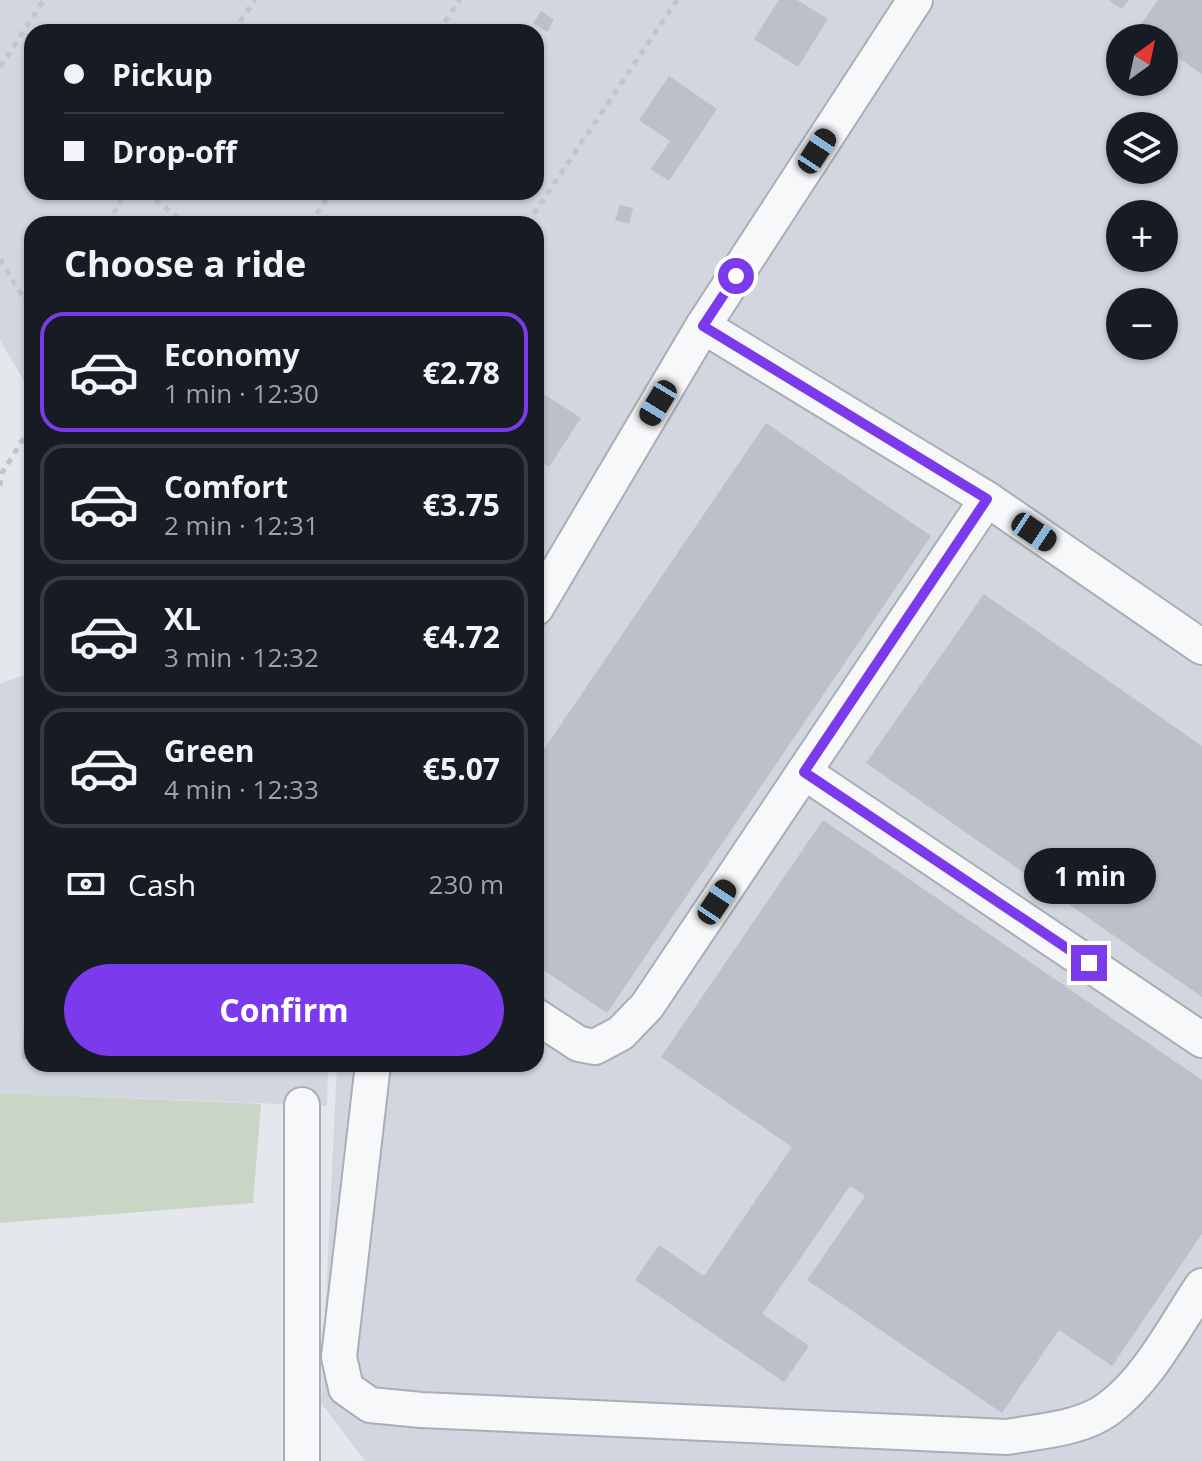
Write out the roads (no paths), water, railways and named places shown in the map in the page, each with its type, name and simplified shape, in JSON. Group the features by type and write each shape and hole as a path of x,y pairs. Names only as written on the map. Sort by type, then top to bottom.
{"street":[{"path":"544,594 703,326 915,0"},
{"path":"703,326 987,499 1202,647"},
{"path":"544,1021 579,1044 595,1047 621,1033 647,1006 987,499"},
{"path":"804,772 1202,1040"},
{"path":"372,1072 339,1357 346,1388 370,1405 1007,1437 1071,1425 1108,1409 1142,1374 1202,1286"},
{"path":"302,1105 302,1461"}]}
